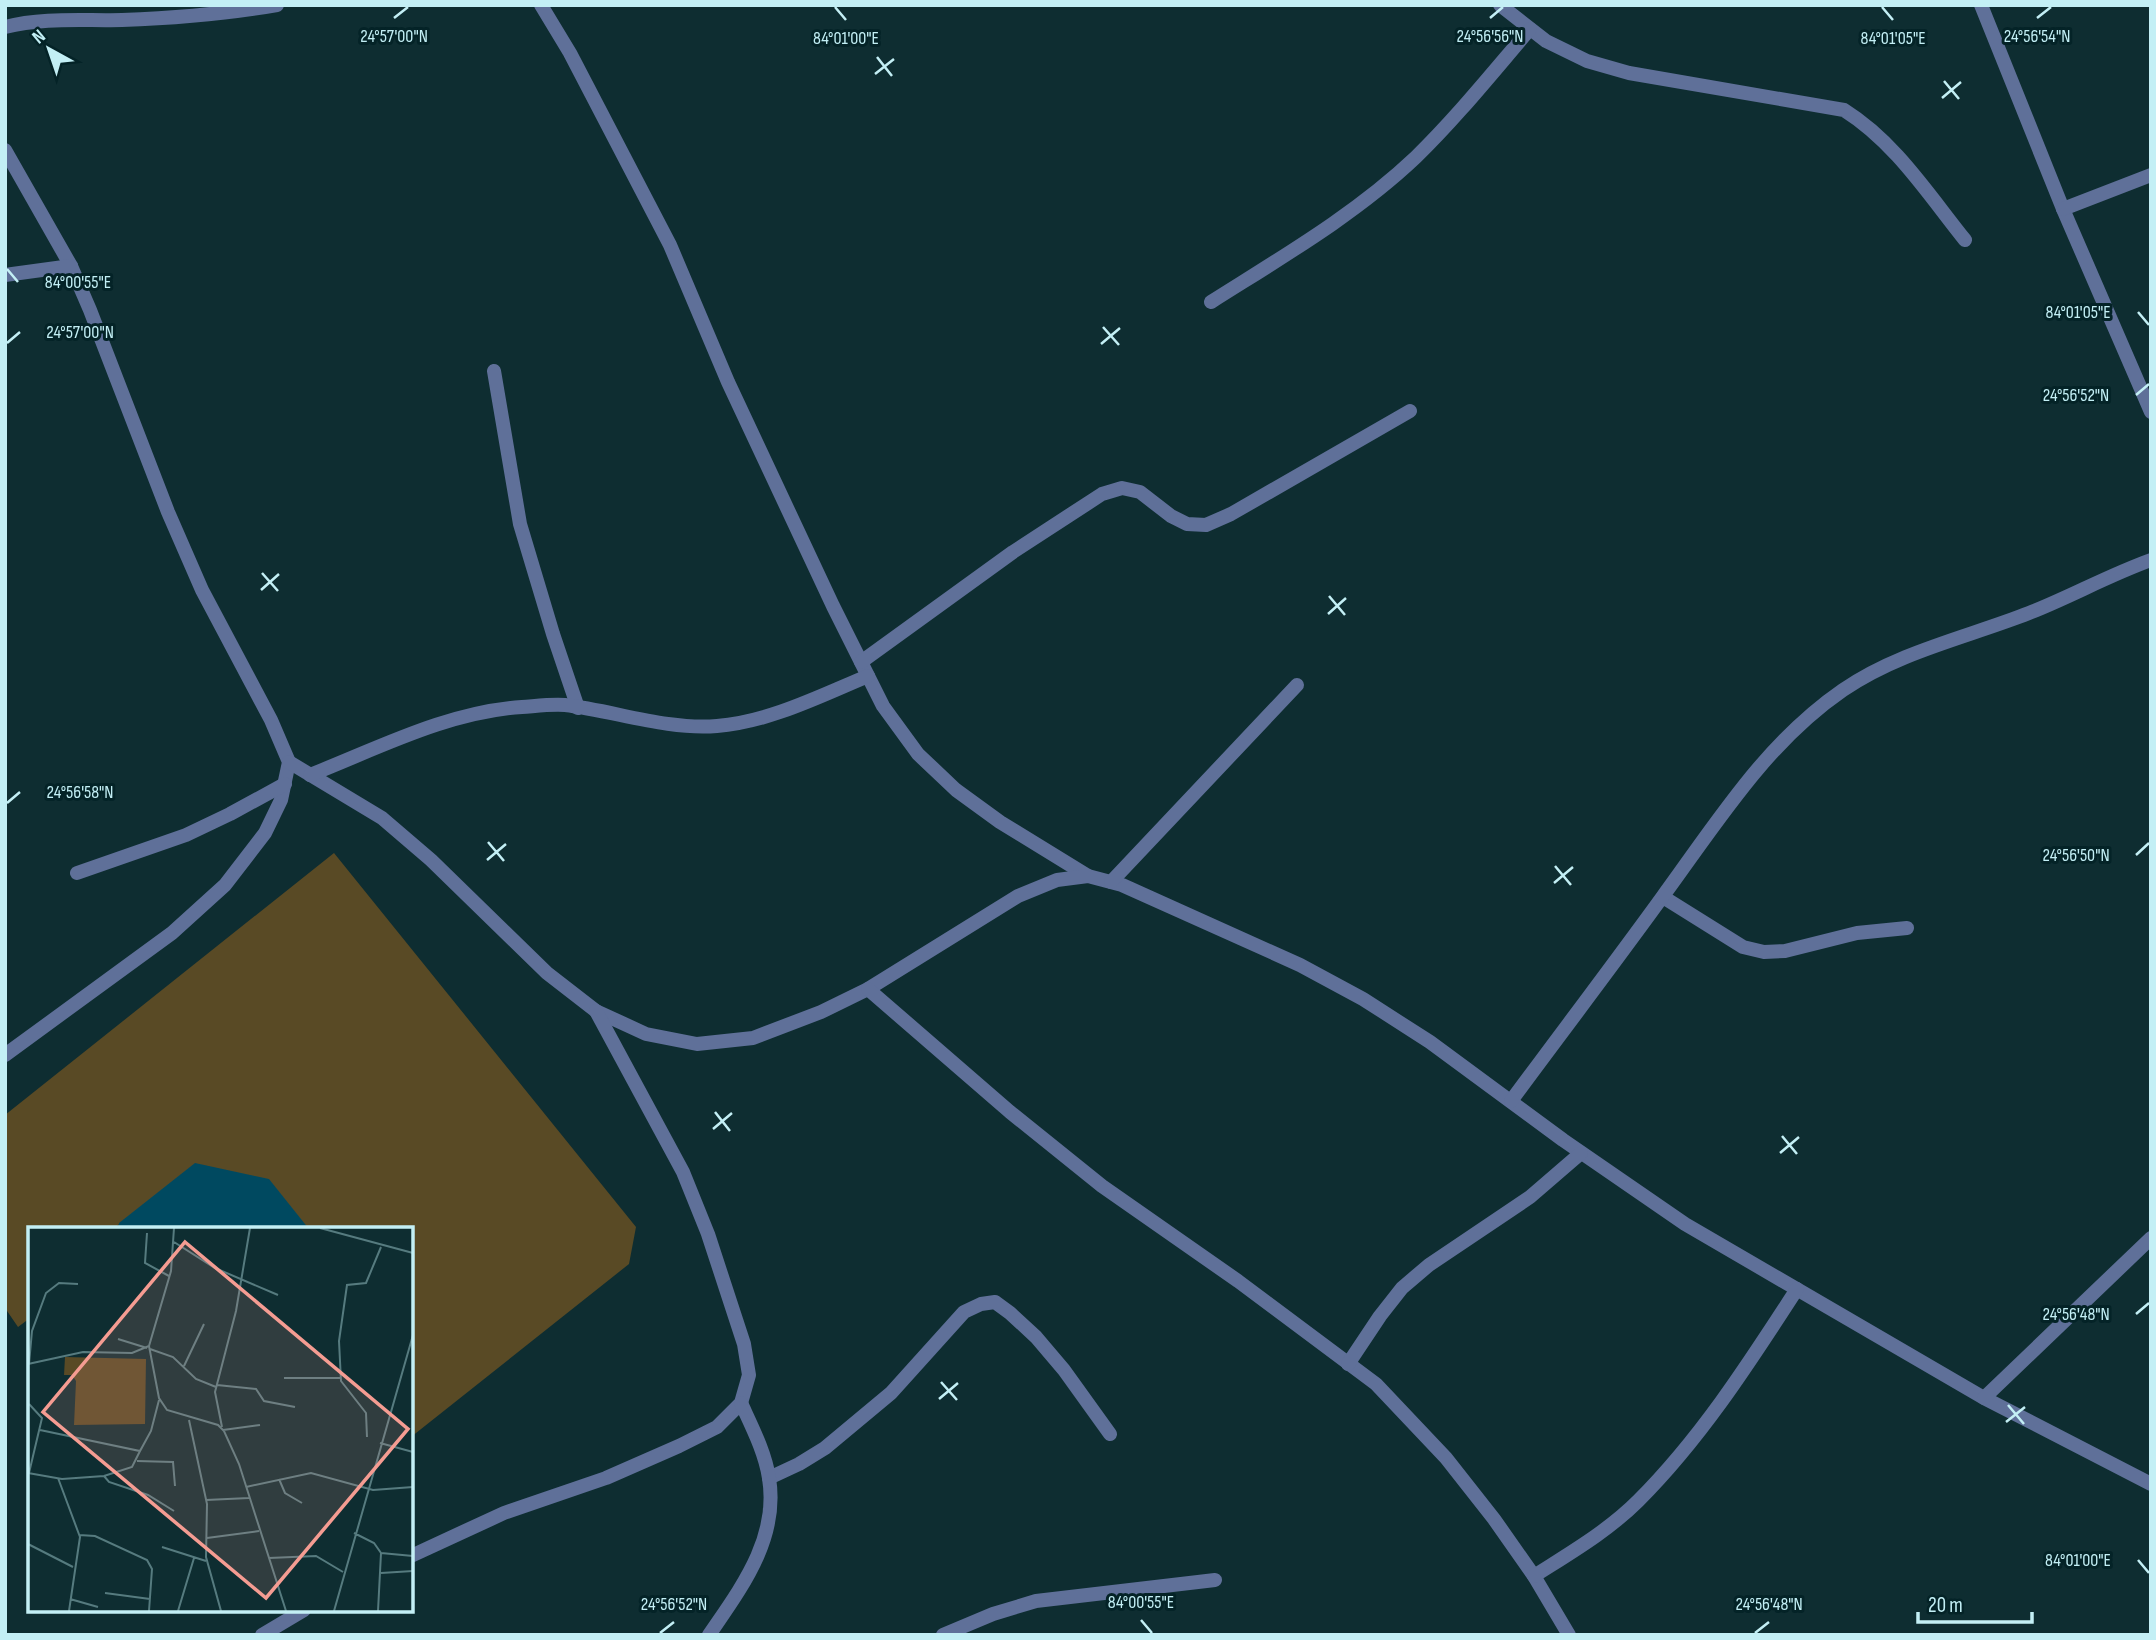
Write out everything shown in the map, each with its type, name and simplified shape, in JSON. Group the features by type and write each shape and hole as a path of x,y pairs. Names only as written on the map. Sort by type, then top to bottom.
{"street":[{"path":"5,27 72,19 119,20 228,14 277,5"},
{"path":"541,5 570,53 670,245 728,382 883,706 918,754 956,790 1000,822 1088,876 1122,885 1321,976 1430,1042 1581,1153 1685,1224 1984,1398 2151,1484"},
{"path":"1500,5 1546,41 1587,61 1629,73 1844,110 1868,125 1893,149 1965,240"},
{"path":"1982,5 2063,209 2151,412"},
{"path":"1211,302 1321,232 1416,157 1530,29"},
{"path":"5,150 71,266 168,512 202,590 271,720 289,762 281,800 265,833 225,886 172,933 5,1055"},
{"path":"2063,209 2151,175"},
{"path":"5,275 71,266"},
{"path":"494,371 520,524 578,708"},
{"path":"861,662 1013,552 1102,494 1122,488 1140,492 1171,516 1187,524 1206,525 1231,514 1410,411"},
{"path":"1511,1101 1663,897 1720,815 1754,771 1791,731 1845,688 1885,666 2029,613 2151,560"},
{"path":"310,775 389,742 476,713 562,705 683,726 715,726 748,722 868,676"},
{"path":"1111,882 1297,685"},
{"path":"289,762 382,818 431,860 547,973 596,1010 646,1034 697,1044 753,1038 821,1012 868,989 1018,896 1057,880 1088,876"},
{"path":"77,873 186,835 285,784"},
{"path":"1663,897 1743,947 1764,952 1785,951 1857,933 1907,928"},
{"path":"868,989 954,1065 1092,1178 1238,1281 1376,1384 1446,1458 1494,1519 1535,1576 1569,1635"},
{"path":"413,1555 504,1513 606,1478 680,1446 717,1427 741,1403 749,1375 744,1344 737,1315 708,1234 683,1172 596,1010"},
{"path":"1348,1364 1402,1288 1429,1265 1530,1197 1581,1153"},
{"path":"1984,1398 2151,1238"},
{"path":"1535,1576 1596,1536 1637,1503 1689,1445 1726,1396 1797,1289"},
{"path":"769,1478 825,1448 891,1393 964,1312 981,1304 995,1302 1010,1312 1064,1370 1110,1434"},
{"path":"709,1635 755,1563 768,1528 769,1478 758,1442 741,1403"},
{"path":"943,1635 993,1614 1036,1601 1215,1580"},
{"path":"262,1635 301,1612"}],"shaded area":[{"path":"334,853 636,1227 629,1264 413,1435 413,1227 28,1227 28,1320 18,1327 5,1308 5,1115"}],"building":[{"path":"195,1163 269,1179 307,1227 118,1227 119,1223"}]}
